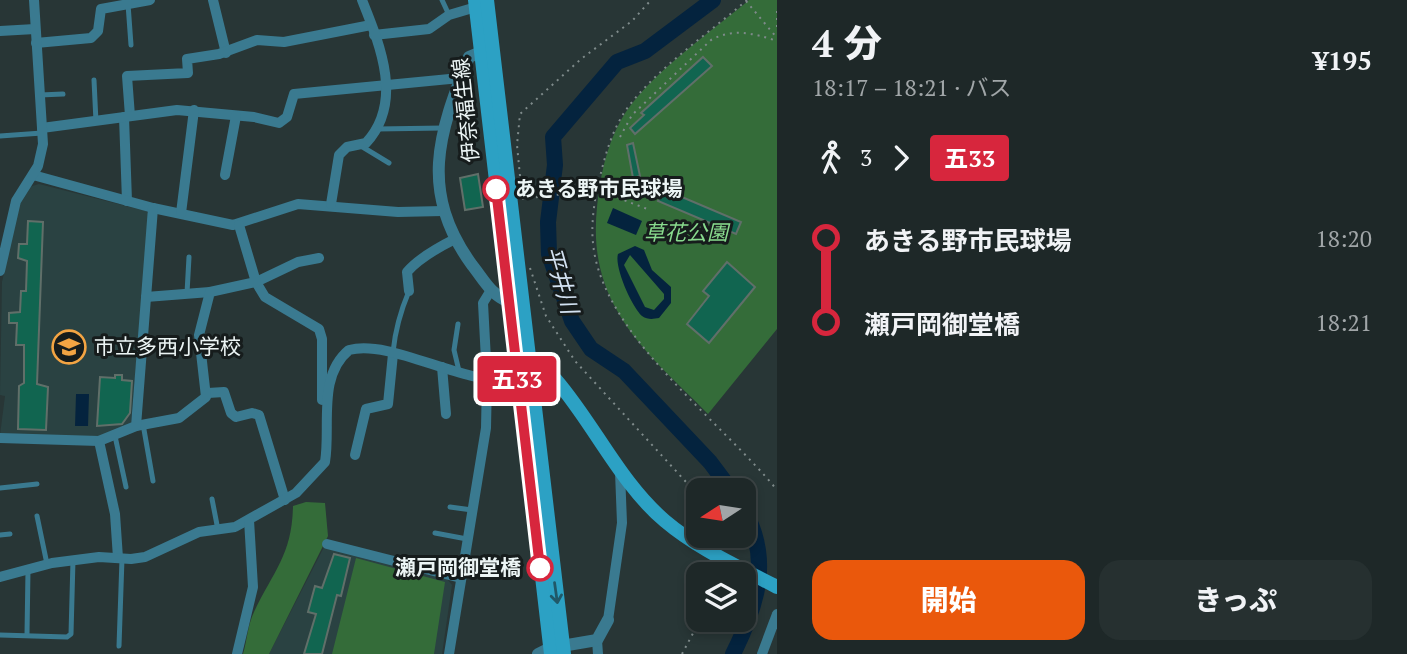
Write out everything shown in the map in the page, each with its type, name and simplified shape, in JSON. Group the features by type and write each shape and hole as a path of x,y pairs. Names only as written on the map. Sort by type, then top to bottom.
{"main road":[{"name":"伊奈福生線","path":"479,2 519,380"},
{"name":"伊奈福生線","path":"486,49 509,302 553,651"},
{"path":"519,380 547,377 556,380 620,468 664,520 725,559 777,587"}],"street":[{"path":"0,271 4,235 19,193 33,175 41,156 42,130 34,0"},
{"path":"36,43 92,38 98,31 101,9 150,0"},
{"path":"213,0 226,52"},
{"path":"331,204 339,155 347,147 361,146 377,129 386,105 388,83 362,0"},
{"path":"127,201 127,76 188,73 187,59 226,52 257,40 271,38 284,42 373,30 429,29 449,15 479,2"},
{"path":"0,31 35,29"},
{"path":"486,49 469,57 460,78 443,128 438,176 443,211 455,239 491,290 509,302"},
{"path":"42,130 163,110 194,110 283,122 294,94 460,78"},
{"path":"181,213 194,110"},
{"path":"225,175 236,116"},
{"path":"33,175 153,208 239,225 288,205 331,204 398,212 443,211"},
{"path":"140,425 153,208"},
{"path":"239,225 256,282 265,297 319,329 322,339 322,404 327,418"},
{"path":"409,291 407,272 412,265 420,264 428,254 455,239"},
{"path":"146,297 210,292 256,282 298,262 319,258"},
{"path":"449,654 486,428 487,379 483,303 491,290"},
{"path":"0,438 99,441 140,425 179,418 208,393 199,335 210,292"},
{"path":"0,577 73,560 145,557 199,533 249,520 285,500 316,475 325,462 328,392 343,355 356,348 393,354 487,379 519,380"},
{"path":"355,455 366,409 388,404 393,354"},
{"path":"442,367 446,414"},
{"path":"208,393 224,392 236,417 252,413 259,415 285,500"},
{"path":"99,441 115,514 120,558"},
{"path":"598,654 597,640 608,620 622,523 620,468"},
{"path":"237,654 253,587 249,520"},
{"path":"327,544 461,578"},
{"path":"762,654 777,614"},
{"path":"553,651 597,640"}],"lane":[{"path":"442,0 449,15"},
{"path":"126,3 131,45"},
{"path":"94,80 96,122"},
{"path":"40,95 63,94"},
{"path":"377,129 443,128"},
{"path":"0,136 42,130"},
{"path":"361,146 389,163"},
{"path":"187,293 189,257"},
{"path":"393,354 395,334 400,329 409,291"},
{"path":"458,324 454,350 459,371"},
{"path":"140,425 153,481"},
{"path":"115,436 126,487"},
{"path":"0,488 37,484"},
{"path":"212,499 218,530"},
{"path":"450,507 472,510"},
{"path":"37,516 47,564"},
{"path":"435,533 467,539"},
{"path":"0,535 10,534"},
{"path":"120,558 120,646"},
{"path":"0,635 71,635 73,560"},
{"path":"27,634 28,570"}],"path":[{"path":"520,187 517,145 520,114 581,59 632,21 651,0"},
{"path":"777,40 746,0 677,58 632,102 612,135 597,190 594,249 599,275 620,317 646,352 739,445 777,490"},
{"path":"777,11 777,32"},
{"path":"620,137 632,115 711,40 725,33 737,32 777,40"},
{"path":"522,209 521,199 597,190 650,210"},
{"path":"529,264 546,316 575,361 686,482"},
{"path":"682,654 694,632"}],"shaded area":[{"name":"市立多西小学校","path":"39,184 146,211 149,215 131,423 102,438 0,435 5,396 0,395 2,282 21,197 29,187"},
{"path":"324,547 447,579 452,585 442,654 269,654"}],"green space":[{"name":"草花公園","path":"749,0 777,0 777,329 708,414 660,367 628,328 612,301 599,263 597,207 608,151 621,120 632,104 662,72"},
{"path":"306,502 325,503 328,536 269,654 243,654 252,617 281,562 292,523 293,506"},
{"path":"356,558 445,582 434,654 332,654"}],"water":[{"path":"613,208 642,221 636,235 607,223"},
{"path":"635,246 644,250 652,270 671,287 671,303 659,318 642,316 633,304 621,277 618,254","holes":["630,255 664,294 664,299 654,310 645,307 624,265"]},
{"path":"76,394 89,394 88,426 75,426"}],"building":[{"path":"703,57 712,66 635,134 630,128 644,115 641,113"},
{"path":"633,143 640,176 633,178 627,145"},
{"path":"478,174 483,207 465,210 460,178"},
{"path":"663,189 741,222 736,234 658,201"},
{"path":"28,221 43,222 37,384 48,387 46,430 18,429 19,386 24,383 24,345 16,345 17,323 9,323 9,313 20,312 21,291 26,291 27,261 18,258 19,244 27,244"},
{"path":"727,262 755,287 709,343 687,324 709,296 703,291"},
{"path":"115,375 122,375 122,380 132,381 130,413 122,424 97,426 100,377 115,378"},
{"path":"334,554 350,558 341,596 337,595 322,654 304,654 316,614 308,612 315,586 322,588"}],"waterway":[{"name":"平井川","path":"713,0 645,51 617,62 553,137 555,165 548,222 549,254 572,321 591,349 624,371 722,478"},
{"name":"平井川","path":"733,654 749,618 758,583 756,542"}],"bus line":[{"name":"五33","path":"496,189 540,568"}],"place":[{"name":"あきる野市民球場","path":"496,189"},
{"name":"市立多西小学校","path":"69,347"},
{"name":"瀬戸岡御堂橋","path":"540,568"}]}
